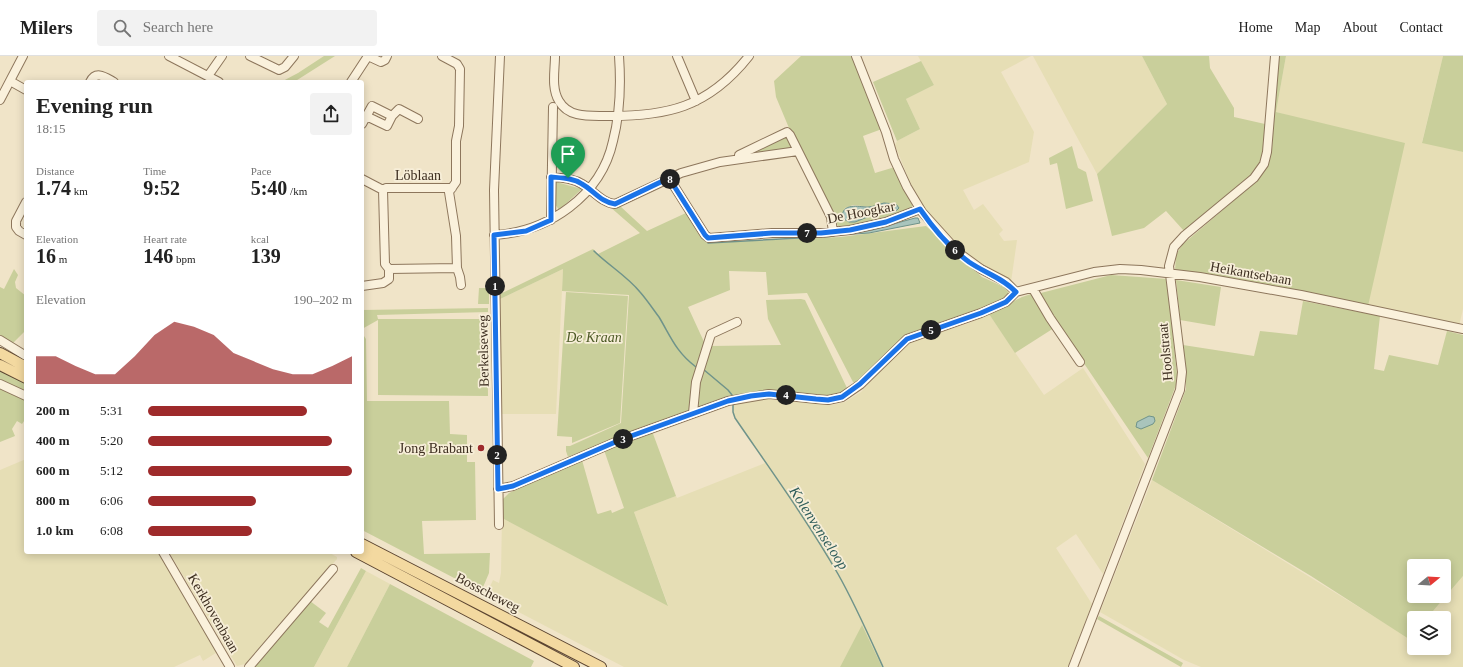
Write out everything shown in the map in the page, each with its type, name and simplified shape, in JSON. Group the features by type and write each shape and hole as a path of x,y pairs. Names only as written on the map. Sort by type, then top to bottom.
{"main road":[{"path":"0,353 24,366"},
{"path":"0,365 24,377"},
{"name":"Bosscheweg","path":"364,545 601,667"},
{"name":"Bosscheweg","path":"360,554 574,667"}],"street":[{"path":"0,100 23,56"},
{"path":"169,56 215,80"},
{"path":"208,76 222,56"},
{"path":"250,56 279,70 282,69 294,56"},
{"path":"352,80 368,56 381,62 385,60 387,56"},
{"path":"442,56 457,59 460,70 459,126 456,141 456,182 452,188"},
{"name":"Berkelseweg","path":"499,525 494,235 495,150 500,56"},
{"path":"555,56 554,90 558,101 565,108 578,115 617,116 654,115 679,108 696,101 720,86 748,56"},
{"path":"494,235 526,231 551,220 575,204 589,189 601,171 613,142 620,89 620,56"},
{"path":"677,56 696,101"},
{"path":"856,56 886,132 894,160 920,209 958,253 981,269 1006,282 1016,292"},
{"name":"Hoolstraat","path":"1073,667 1180,390 1182,372 1169,266 1174,247 1185,234 1254,178 1264,164 1267,152 1275,56"},
{"path":"91,80 97,75 101,75 110,80"},
{"path":"10,81 24,89"},
{"path":"392,116 372,106 364,120 387,126 392,116 399,109 418,118"},
{"path":"551,220 553,107"},
{"path":"739,159 739,155 787,132 790,135 831,217 833,232"},
{"path":"551,177 568,178 578,182 608,203 615,204 681,173 720,162 798,151"},
{"name":"De Hoogkar","path":"669,178 708,238 772,233 833,232 880,224 911,214 920,209"},
{"path":"364,180 383,190"},
{"name":"Löblaan","path":"388,269 385,264 383,190 386,188 452,188 449,192 456,236 456,268 460,277 461,285"},
{"path":"24,206 16,221 16,227 19,231 24,233"},
{"path":"364,286 387,282 389,279 388,269 456,268"},
{"name":"Heikantsebaan","path":"498,489 513,486 586,454 728,401 763,395 828,400 842,397 860,384 907,339 981,313 1006,302 1016,292 1106,270 1141,270 1170,273 1316,298 1463,329"},
{"path":"1033,288 1053,323 1080,362"},
{"path":"693,413 696,382 711,334 737,322"},
{"path":"0,340 24,355"},
{"path":"0,384 24,395"},
{"name":"Kerkhovenbaan","path":"164,554 230,667"},
{"path":"249,667 333,569"}],"shaded area":[{"path":"918,56 1031,56 1001,72 1034,132 1029,162 963,190 974,210 983,204 1003,230 999,234 1004,241 1017,240 1011,282 986,269 963,253 920,204 911,185 895,145 897,141 920,129 906,99 934,85"},
{"path":"1033,56 1142,56 1167,104 1097,174"},
{"path":"1286,56 1443,56 1422,142 1463,152 1463,309 1459,326 1368,306 1287,115 1276,112"},
{"path":"563,269 556,414 500,414 498,300"},
{"path":"989,314 1044,395 1083,368 1145,464 1103,574 1076,534 1056,548 1092,604 1068,667 882,667 862,626 840,667 624,667 486,595 493,580 499,583 501,573 502,518 668,605 634,512 676,496 677,498 765,463 733,414 733,404 766,399 832,405 845,402 861,392 891,360 913,340 967,324"},
{"path":"24,460 24,554 163,554 219,651 203,661 200,655 174,667 0,667 0,470"},
{"path":"1152,480 1407,637 1407,655 1451,655 1451,611 1433,611 1440,603 1451,603 1451,590 1463,576 1463,667 1201,667 1184,660 1100,612"},
{"path":"170,554 332,554 337,557 337,559 245,664 237,666"},
{"path":"366,571 390,584 347,667 314,667"}],"green space":[{"path":"324,56 335,56 297,80 285,80"},
{"path":"801,56 853,56 882,129 863,136 875,173 895,167 913,203 912,208 875,223 843,228 838,226 789,128 776,97 774,81","holes":["884,203 889,213 873,215 853,222 845,221 842,218 845,208 853,205 870,207"]},
{"path":"1142,56 1209,56 1210,68 1234,108 1234,117 1265,124 1264,149 1254,173 1184,231 1166,211 1144,228 1112,236 1097,174 1167,104"},
{"path":"1278,56 1286,56 1276,112 1405,143 1368,306 1175,271 1176,255 1182,245 1254,183 1261,176 1268,164 1272,149"},
{"path":"1443,56 1463,56 1463,152 1422,143"},
{"path":"921,61 934,85 906,99 920,129 897,141 873,82"},
{"path":"785,135 794,148 792,150 744,154"},
{"path":"1072,146 1078,168 1086,172 1093,201 1066,209 1057,163 1050,165 1049,158"},
{"path":"556,179 560,183 578,188 581,186 584,187 559,210 555,204"},
{"path":"609,206 620,206 647,231 688,212 708,243 841,237 926,226 982,277 1004,287 1010,294 1004,300 959,318 912,333 856,384 853,382 807,293 768,295 766,272 729,271 730,290 688,307 705,344 696,367 701,371 711,346 781,345 768,319 766,300 801,299 805,300 847,388 847,391 828,397 775,392 644,427 568,457 566,446 570,446 621,423 629,295 562,291 563,269 498,300 498,295 593,249 598,254 640,233"},
{"path":"14,269 18,275 15,282 16,288 24,294 24,332 12,344 0,338 0,287 4,289"},
{"path":"1111,275 1167,279 1177,374 1176,385 1148,458 1037,294"},
{"path":"1176,280 1221,287 1215,326 1180,320"},
{"path":"479,288 489,288 489,304 478,304"},
{"name":"De Kraan","path":"566,292 628,296 620,423 572,443 572,437 557,436"},
{"path":"1031,294 1054,328 1015,353 989,314"},
{"path":"1303,301 1380,316 1374,369 1384,371 1389,355 1438,365 1447,331 1463,335 1463,576 1451,590 1451,559 1407,559 1407,603 1440,603 1433,611 1407,611 1407,638 1311,576 1152,480 1186,389 1183,345 1254,356 1260,331 1297,335"},
{"path":"488,308 488,312 377,315 378,319 487,319 488,396 378,395 378,320 364,328 364,310"},
{"path":"364,336 366,339 367,401 449,401 450,434 467,435 467,462 475,462 476,520 422,521 424,554 490,553 489,573 481,592 364,531"},
{"path":"0,371 24,383 24,393 0,380"},
{"path":"0,388 24,399 24,421 22,424 17,421 12,429 15,436 0,442"},
{"path":"652,431 676,496 634,512 668,606 502,518 502,500 509,493 582,460 597,513 611,510 612,513 624,508 604,450"},
{"path":"361,568 366,571 314,667 252,667 310,601 326,613 319,622 328,628"},
{"path":"390,584 534,661 531,667 347,667"},
{"path":"1099,616 1183,663 1181,667 1097,619"},
{"path":"862,625 882,667 840,667"}],"water":[{"path":"884,203 896,204 899,208 895,212 875,214 855,222 849,222 842,218 843,213 848,207 870,207"},
{"path":"918,218 920,223 869,233 841,235 872,230"},
{"path":"1149,416 1154,417 1155,421 1153,424 1141,429 1136,427 1137,422"}],"waterway":[{"path":"824,237 834,236"},
{"path":"708,243 818,237"},
{"name":"Kolenvenseloop","path":"594,251 629,281 648,301 683,356 696,367"},
{"name":"Kolenvenseloop","path":"703,369 732,395"},
{"name":"Kolenvenseloop","path":"733,404 735,418 801,514 838,574 856,608 883,667"}],"place":[{"name":"Jong Brabant","path":"481,448"}],"route":[{"path":"551,177 568,178 582,184 608,203 615,204 669,178 708,238 772,233 821,233 850,230 873,226 911,214 920,209 944,239 958,253 969,262 1006,282 1016,292 1006,302 981,313 917,334 907,339 899,345 854,390 842,397 828,400 769,394 728,401 620,440 513,486 498,489 494,235 504,235 526,231 551,220 551,177"}]}
